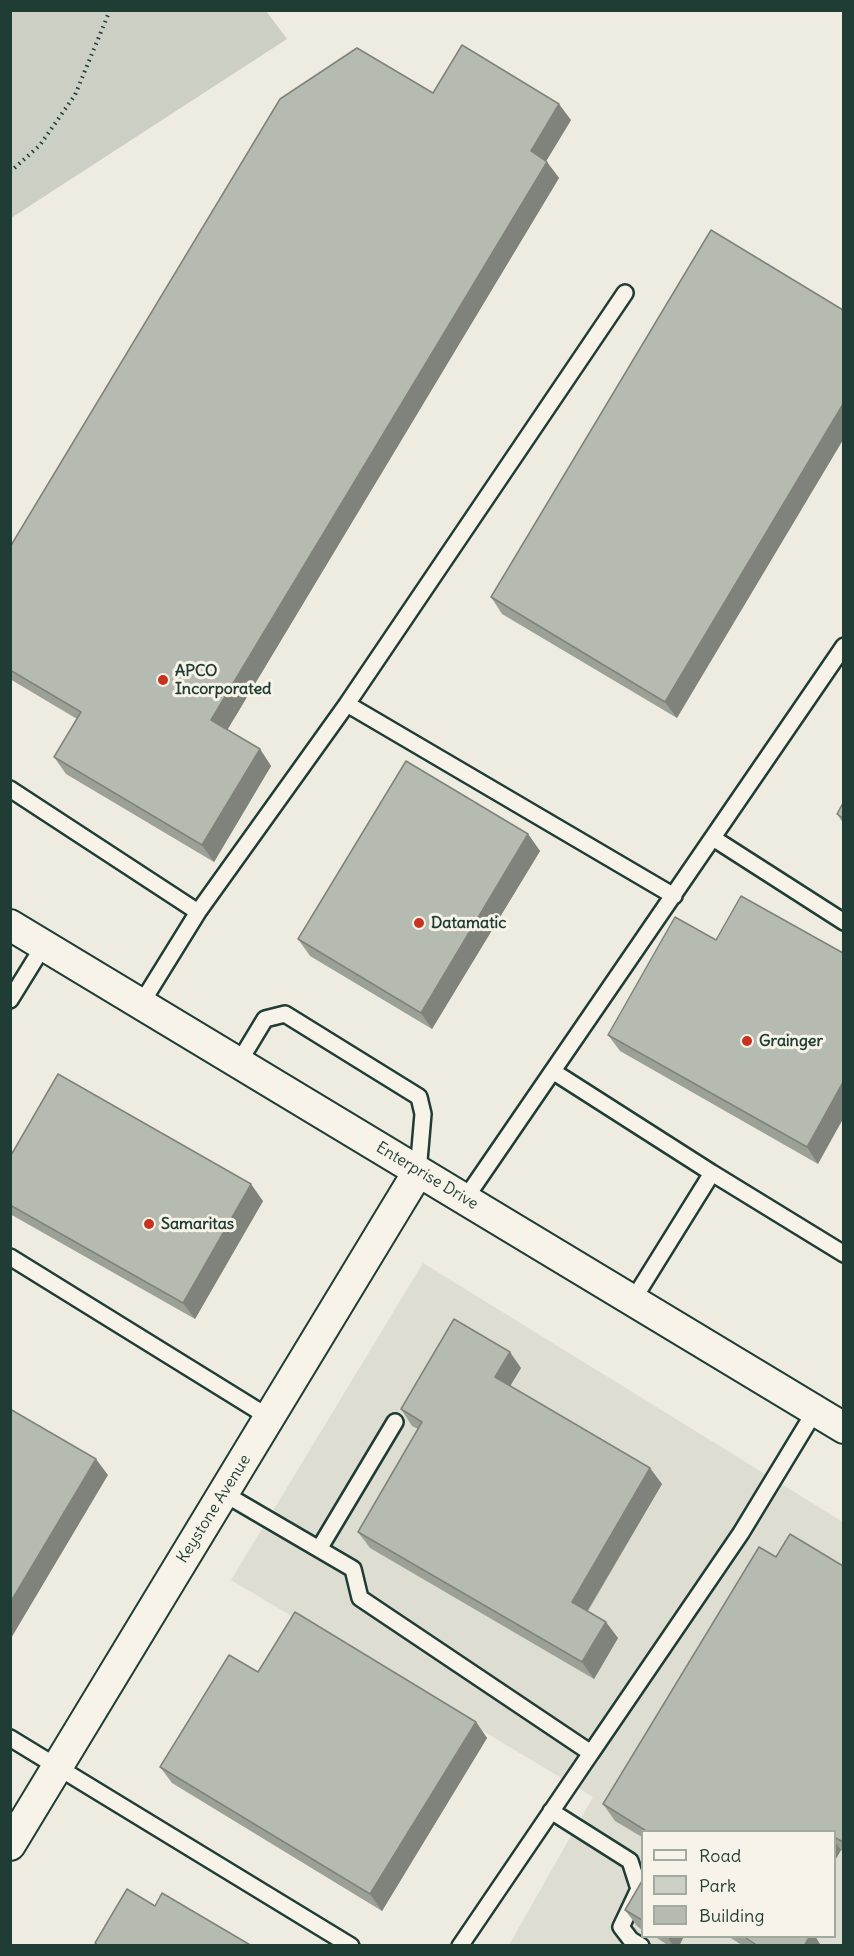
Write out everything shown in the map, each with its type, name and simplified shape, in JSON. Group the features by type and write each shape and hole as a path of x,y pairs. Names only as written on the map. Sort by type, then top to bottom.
{"street":[{"name":"Enterprise Drive","path":"10,926 843,1428"},
{"name":"Keystone Avenue","path":"10,1845 418,1172"}],"lane":[{"path":"141,1004 198,912 347,704 625,293"},
{"path":"465,1199 554,1072 843,646"},
{"path":"347,704 674,896"},
{"path":"10,789 198,912"},
{"path":"713,838 843,922"},
{"path":"10,1000 44,945"},
{"path":"239,1062 264,1019 285,1014 420,1097 423,1114 418,1172"},
{"path":"554,1072 843,1254"},
{"path":"633,1300 712,1173"},
{"path":"10,1257 270,1418"},
{"path":"460,1946 741,1533 815,1411"},
{"path":"319,1549 395,1422"},
{"path":"224,1493 353,1569 360,1598 591,1753"},
{"path":"10,1738 351,1946"},
{"path":"551,1811 630,1861 639,1889 621,1926 631,1940 641,1946"}],"path":[{"path":"10,172 40,145 75,95 110,10"}],"shaded area":[{"path":"423,1263 843,1522 843,1945 509,1945 593,1797 231,1580"}],"green space":[{"path":"11,10 266,11 287,39 11,218"}],"building":[{"path":"462,45 559,104 531,151 547,162 211,720 260,749 202,845 54,757 81,712 10,670 10,547 280,99 357,48 433,93"},
{"path":"711,230 843,310 843,404 665,702 491,597"},
{"path":"406,761 528,834 421,1013 298,939"},
{"path":"843,803 843,818 837,814"},
{"path":"741,896 843,953 843,1082 807,1147 608,1035 675,917 716,940"},
{"path":"58,1074 251,1184 183,1303 10,1205 10,1157"},
{"path":"454,1319 510,1352 495,1377 650,1468 572,1602 606,1622 582,1662 358,1532 422,1422 401,1409"},
{"path":"10,1409 96,1459 10,1603"},
{"path":"790,1534 843,1566 843,1842 836,1838 836,1830 645,1830 603,1804 759,1547 776,1557"},
{"path":"295,1612 476,1722 370,1894 160,1767 229,1655 258,1672"},
{"path":"641,1883 641,1919 625,1910"},
{"path":"127,1889 155,1906 162,1893 252,1946 99,1946 95,1943"},
{"path":"746,1938 809,1938 804,1946 758,1946"}],"place":[{"name":"APCO Incorporated","path":"163,680"},
{"name":"Datamatic","path":"419,923"},
{"name":"Grainger","path":"747,1041"},
{"name":"Samaritas","path":"149,1224"}]}
